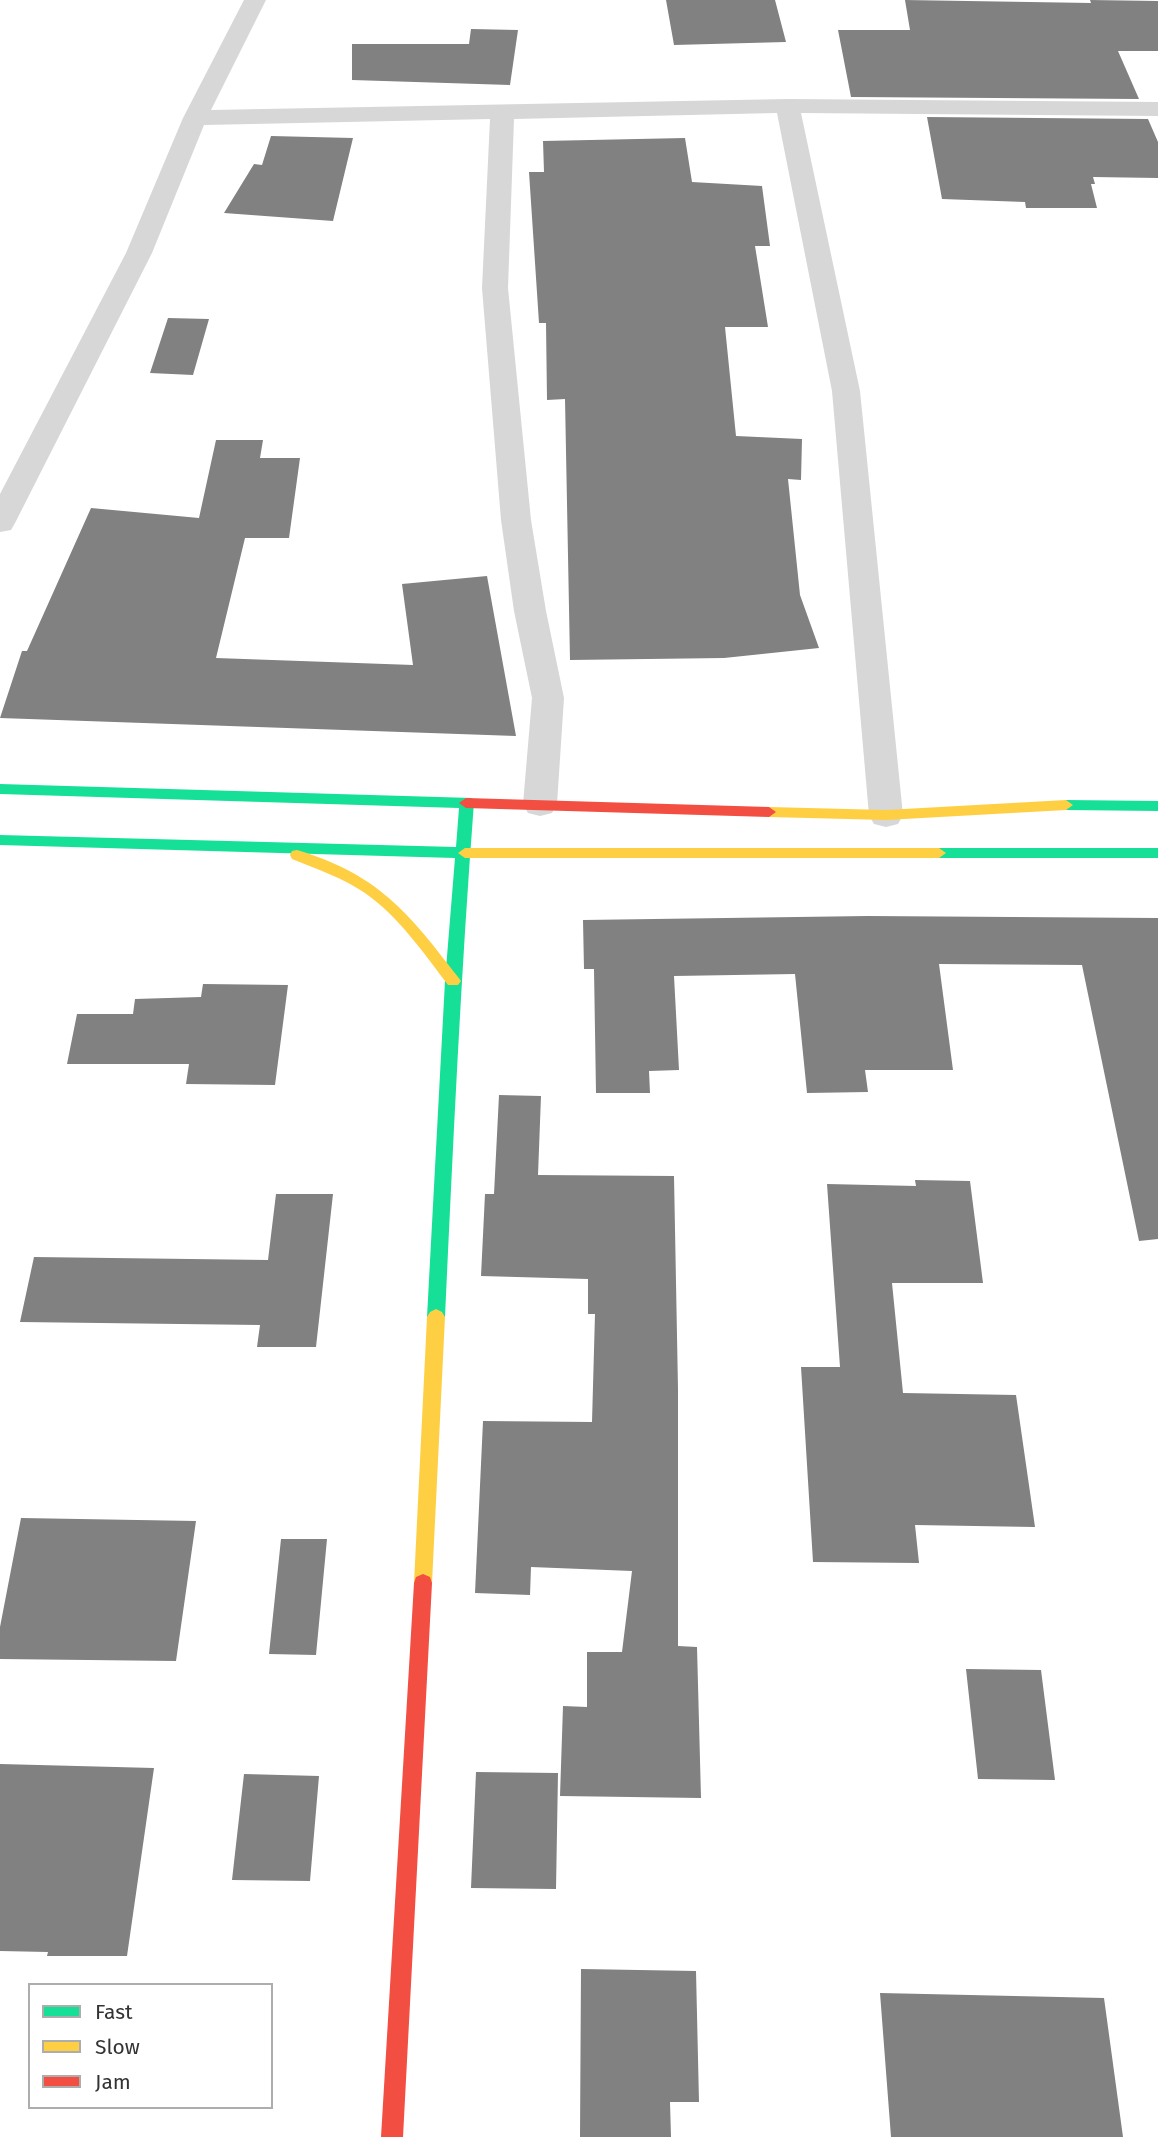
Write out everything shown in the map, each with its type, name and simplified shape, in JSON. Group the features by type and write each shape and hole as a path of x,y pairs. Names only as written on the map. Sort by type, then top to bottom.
{"main road":[{"path":"0,789 886,815 1035,805 1158,806"},
{"path":"392,2137 411,1817 453,981 467,802"},
{"path":"0,840 462,853 1158,853"},
{"path":"275,846 339,872 378,895 411,926 453,981"}],"street":[{"path":"0,523 139,253 195,118 255,0"},
{"path":"195,118 788,106 1158,109"},
{"path":"788,106 846,391 886,815"},
{"path":"502,112 495,288 516,520 530,611 548,698 540,804"}],"building":[{"path":"666,0 775,0 786,42 674,45"},
{"path":"905,0 1091,3 1090,0 1158,1 1158,51 1118,51 1139,99 851,97 838,30 910,30"},
{"path":"471,29 518,30 510,85 352,80 352,44 469,44"},
{"path":"927,117 1148,119 1158,142 1158,178 1093,177 1095,184 1091,184 1097,208 1026,208 1025,202 942,199"},
{"path":"271,136 353,138 333,221 224,213 254,164 262,165"},
{"path":"685,138 692,182 762,186 770,246 755,246 768,327 725,327 736,436 802,439 801,480 788,479 800,595 819,648 724,658 570,660 565,399 547,400 546,323 539,323 529,172 544,172 543,141"},
{"path":"168,318 209,319 193,375 150,373"},
{"path":"216,440 263,440 260,458 300,458 289,538 245,538 216,658 413,665 402,584 487,576 516,736 0,718 22,651 27,651 91,508 199,518"},
{"path":"868,916 1158,918 1158,1239 1139,1241 1082,965 939,964 953,1070 865,1070 868,1092 807,1093 795,974 674,976 679,1070 649,1071 650,1093 596,1093 594,969 584,969 583,920"},
{"path":"203,984 288,985 275,1085 186,1084 189,1064 67,1064 77,1014 133,1014 135,999 201,997"},
{"path":"499,1095 541,1096 538,1175 674,1176 678,1389 678,1646 697,1647 701,1798 560,1796 563,1706 587,1707 587,1652 622,1652 632,1571 531,1567 530,1595 475,1593 483,1421 592,1422 595,1314 588,1314 588,1279 481,1276 485,1194 494,1194"},
{"path":"915,1180 970,1181 983,1283 892,1283 903,1393 1016,1395 1035,1527 915,1525 919,1563 813,1562 801,1367 840,1367 827,1184 916,1186"},
{"path":"276,1194 333,1194 316,1347 257,1347 260,1325 20,1322 34,1257 268,1260"},
{"path":"21,1518 196,1521 176,1661 0,1659 0,1627"},
{"path":"281,1539 327,1539 316,1655 269,1654"},
{"path":"966,1669 1041,1670 1055,1780 978,1779"},
{"path":"0,1764 154,1768 127,1956 47,1956 48,1952 0,1951"},
{"path":"476,1772 558,1773 556,1889 471,1888"},
{"path":"244,1774 319,1776 310,1881 232,1880"},
{"path":"581,1969 696,1971 699,2102 670,2102 671,2137 580,2137"},
{"path":"880,1993 1104,1998 1123,2137 891,2137"}],"traffic: fast":[{"path":"0,789 466,803"},
{"path":"436,1317 453,981 467,802"},
{"path":"1066,805 1158,806"},
{"path":"0,840 465,853"},
{"path":"939,853 1158,853"}],"traffic: slow":[{"path":"769,812 886,815 1066,805"},
{"path":"465,853 939,853"},
{"path":"297,855 353,879 383,899 415,932 453,981"},
{"path":"423,1583 436,1317"}],"traffic: jam":[{"path":"466,803 769,812"},
{"path":"392,2137 423,1583"}]}
